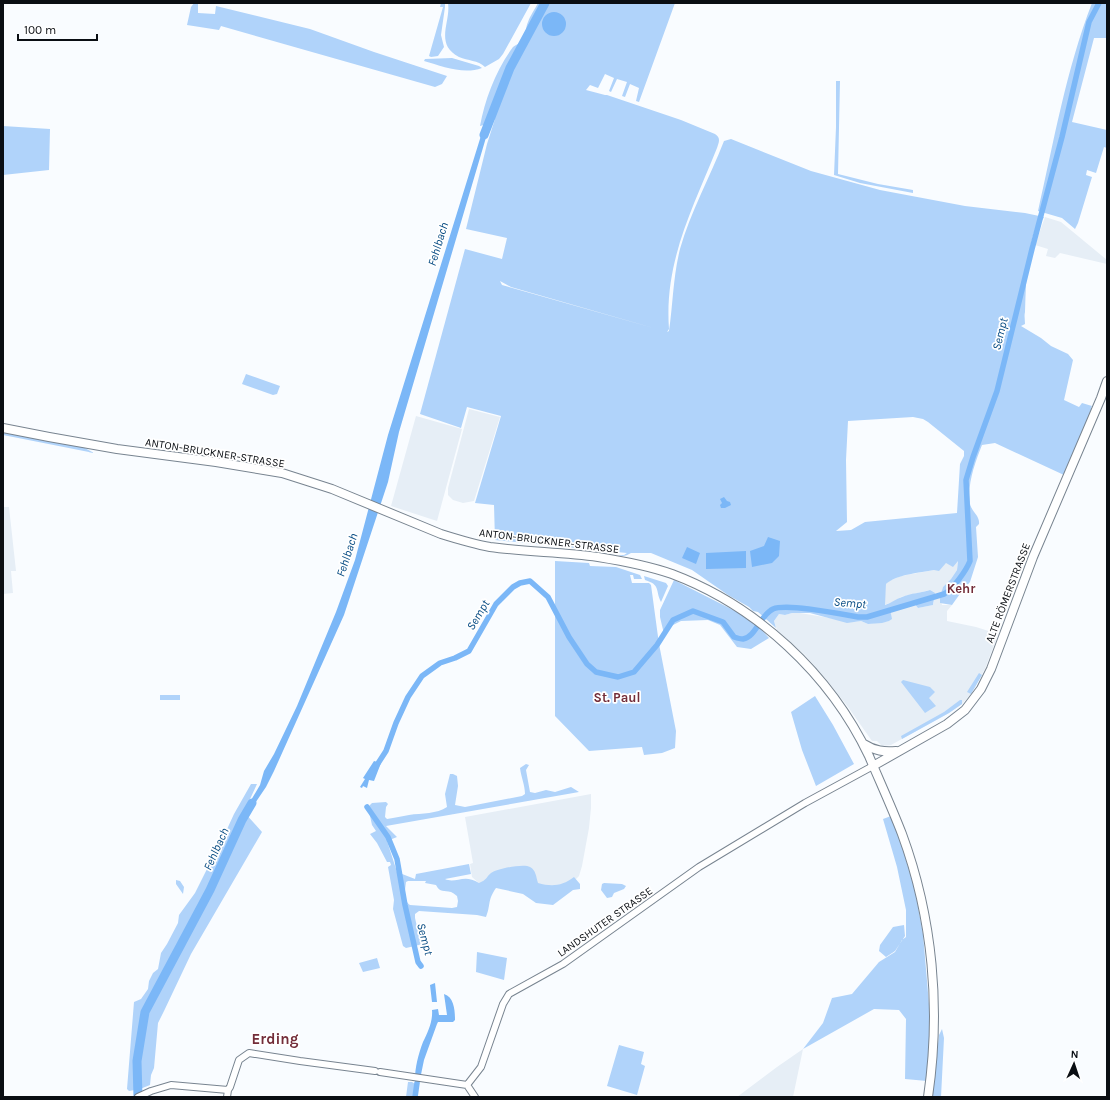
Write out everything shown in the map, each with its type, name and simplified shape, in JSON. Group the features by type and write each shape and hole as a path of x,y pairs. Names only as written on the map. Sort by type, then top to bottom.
{"main road":[{"name":"ALTE RÖMERSTRASSE","path":"873,766 954,719 972,703 981,689 991,669 1033,557 1107,381"},
{"name":"ANTON-BRUCKNER-STRASSE","path":"3,428 117,449 258,468 306,480 441,534 475,544 509,549 597,557 671,574 699,586 725,600 754,619 790,648 816,676 841,707 863,743 905,842 920,895 928,940 934,994 935,1024 933,1058 928,1097"},
{"path":"863,743 871,748 885,752 899,751"}],"street":[{"name":"LANDSHUTER STRASSE","path":"467,1085 481,1068 503,1004 509,994 563,964 699,867 805,802 873,766"},
{"path":"227,1097 228,1090 231,1086 239,1060 249,1053 295,1061 378,1071 467,1085 475,1097"},
{"path":"141,1095 171,1086 228,1090"}],"shaded area":[{"path":"194,3 198,3 198,13 215,14 216,6 310,29 447,76 442,84 435,87 221,26 219,30 187,25 191,7"},
{"path":"441,3 445,3 441,35 444,47 438,56 431,57 429,56 443,7 440,7"},
{"path":"448,3 531,3 503,54 499,59 485,67 476,62 459,57 451,52 447,46 445,32"},
{"path":"538,3 675,3 639,102 636,101 639,88 630,84 625,97 622,96 627,82 617,79 611,92 609,91 614,78 605,74 598,88 590,85 586,90 607,95 681,120 715,134 719,139 717,148 682,236 676,258 671,280 669,329 667,332 669,331 674,280 680,249 695,208 724,141 731,139 811,171 880,190 965,206 1025,213 1044,217 1036,227 1032,239 1026,281 1025,324 1021,326 1051,346 1068,354 1073,360 1064,400 1079,407 1082,403 1092,406 1092,408 1064,475 995,443 982,445 974,466 969,496 972,509 979,521 979,524 976,527 978,557 970,582 952,605 940,603 940,597 943,587 957,570 958,561 953,567 946,563 939,571 934,570 902,576 886,584 885,605 905,596 930,590 935,593 933,605 918,608 912,601 890,609 892,619 889,621 868,624 861,621 847,623 810,613 779,614 774,621 776,628 758,612 753,611 692,570 651,553 631,553 621,556 618,555 624,555 627,553 495,540 494,505 475,503 501,416 467,407 461,428 420,414 465,249 502,259 507,238 466,229 487,144 495,119 491,123 480,126 488,95 496,75 513,47 523,40 527,24","holes":["500,281 511,287 657,329 502,285","913,417 923,419 928,422 964,451 964,456 960,464 957,513 865,522 851,530 836,531 847,522 846,460 848,421"]},
{"path":"1092,3 1107,3 1107,38 1094,38 1072,122 1107,130 1107,148 1104,147 1096,173 1087,170 1086,175 1092,177 1075,229 1062,218 1038,211 1068,80"},
{"path":"554,12 562,16 566,24 562,32 554,36 546,32 542,24 546,16"},
{"path":"452,58 482,68 467,71 424,61 425,59"},
{"path":"836,81 840,81 838,174 878,184 913,190 913,193 860,183 834,175"},
{"path":"490,124 399,432 388,482 344,615 274,771 266,787 247,815 244,812 260,785 264,771 274,754 297,706 336,612 355,560 388,435 484,126"},
{"path":"3,126 50,129 49,170 3,175"},
{"path":"1045,217 1061,222 1107,260 1107,264 1060,253 1055,258 1046,256 1048,249 1035,245"},
{"path":"246,374 280,386 277,394 273,395 242,384"},
{"path":"469,409 500,417 474,501 463,503 453,500 448,495 448,488"},
{"path":"416,416 462,429 437,521 391,506"},
{"path":"3,431 83,447 94,453 3,435"},
{"path":"724,497 730,502 731,505 721,508 720,505 722,503 720,499"},
{"path":"3,507 9,507 16,571 11,571 13,593 3,594"},
{"path":"768,537 780,541 779,556 772,563 752,567 750,551 764,546"},
{"path":"687,547 700,553 696,564 682,558"},
{"path":"746,551 746,568 706,569 706,553"},
{"path":"958,560 957,570 943,587 940,597 942,605 952,605 947,611 947,621 976,627 998,634 985,669 971,694 962,704 949,713 891,745 882,746 877,741 872,741 826,679 805,655 777,630 774,621 779,614 785,615 800,613 854,622 861,621 868,624 889,621 891,619 890,609 912,601 918,608 933,605 934,602 930,590 901,597 884,605 886,584 889,581 901,576 934,570 946,563"},
{"path":"555,561 589,563 590,566 616,567 640,575 642,579 634,579 633,575 630,575 632,583 649,583 651,585 659,644 676,731 675,748 662,753 644,755 642,747 589,751 555,716"},
{"path":"644,576 666,583 668,586 661,602 656,586 645,580"},
{"path":"674,580 745,616 760,628 769,638 751,649 737,647 720,625 708,620 681,621 671,626 664,634 660,610"},
{"path":"979,673 982,675 971,694 967,692"},
{"path":"903,680 930,687 935,692 929,698 936,706 925,713 901,682"},
{"path":"160,695 180,695 180,700 160,700"},
{"path":"815,696 854,764 816,786 802,750 791,712"},
{"path":"962,700 962,704 949,713 902,739 901,736 944,712"},
{"path":"374,761 381,763 374,781 369,780 367,788 363,786 362,788 360,787 365,779 363,778"},
{"path":"526,764 529,765 526,770 530,792 535,793 546,790 555,792 571,787 579,792 386,826 397,837 387,841 397,872 415,879 416,874 469,864 471,874 445,879 469,879 479,883 484,881 494,871 510,867 527,866 534,870 538,883 557,885 574,877 580,884 580,889 573,890 553,905 536,903 523,894 496,888 491,896 486,917 419,911 415,914 415,918 421,944 406,948 403,946 393,909 394,900 388,867 391,865 390,862 387,862 377,843 370,834 376,831 372,825 368,807 372,803 386,802 388,804 386,807 385,817 387,819 434,812 443,809 447,807 445,794 450,774 457,776 458,786 455,805 465,807 522,796 525,794 525,791 520,768","holes":["426,881 425,883 436,885 441,890 452,892 457,896 457,907 452,908 410,905 405,898 406,882"]},
{"path":"251,784 257,784 244,812 262,832 191,954 158,1023 154,1068 151,1075 150,1085 129,1091 127,1089 134,1002 141,999 148,989 149,981 153,973 158,969 161,953 178,923 179,915 195,893 220,843 222,844 224,841 222,840 234,814"},
{"path":"591,794 589,828 582,866 579,876 570,885 551,890 480,884 472,877 470,864 473,863 465,817"},
{"path":"891,816 915,890 923,934 931,1033 927,1081 905,1079 906,1019 899,1010 874,1009 803,1049 823,1023 832,998 852,994 879,962 895,952 902,940 906,937 906,910 897,867 883,819"},
{"path":"176,880 180,881 184,887 183,894 176,884"},
{"path":"602,884 622,884 626,886 624,889 614,893 612,897 607,898 601,890"},
{"path":"904,925 905,936 895,951 886,957 879,951 880,945 893,927"},
{"path":"477,952 507,958 504,980 476,972"},
{"path":"377,958 380,968 363,972 359,963"},
{"path":"435,983 437,1002 432,1002 430,985"},
{"path":"444,994 452,1001 455,1020 453,1022 438,1022 424,1060 418,1089 416,1091 415,1079 417,1060 431,1022 432,1010 438,1009 439,1015 447,1015"},
{"path":"942,1029 944,1038 941,1097 932,1097 939,1035"},
{"path":"619,1045 644,1052 641,1064 645,1066 637,1095 607,1086"},
{"path":"803,1049 793,1097 737,1097 777,1067"},
{"path":"408,1082 415,1084 413,1097 406,1097"}],"waterway":[{"name":"Fehlbach","path":"484,135 510,68 545,3"},
{"name":"Sempt","path":"375,768 386,751 396,723 408,697 422,676 440,663 469,651 496,604 513,587 520,583 530,581 548,597 569,637 587,664 596,672 618,677 634,672 657,645 673,620 693,611 723,622 734,637 743,639 755,630 769,612 780,607 802,608 858,617 867,617 948,592 962,575 970,561 966,480 997,391 1032,249 1062,137 1089,22 1099,3"},
{"name":"Fehlbach","path":"138,1097 137,1061 145,1012 210,890 242,820 252,803"},
{"name":"Sempt","path":"367,807 388,837 397,859 405,905 418,962 421,966"},
{"name":"Sempt","path":"415,1097 417,1083"}],"district":[{"name":"Kehr","path":"961,588"},
{"name":"St. Paul","path":"617,697"},
{"name":"Erding","path":"275,1039"}]}
